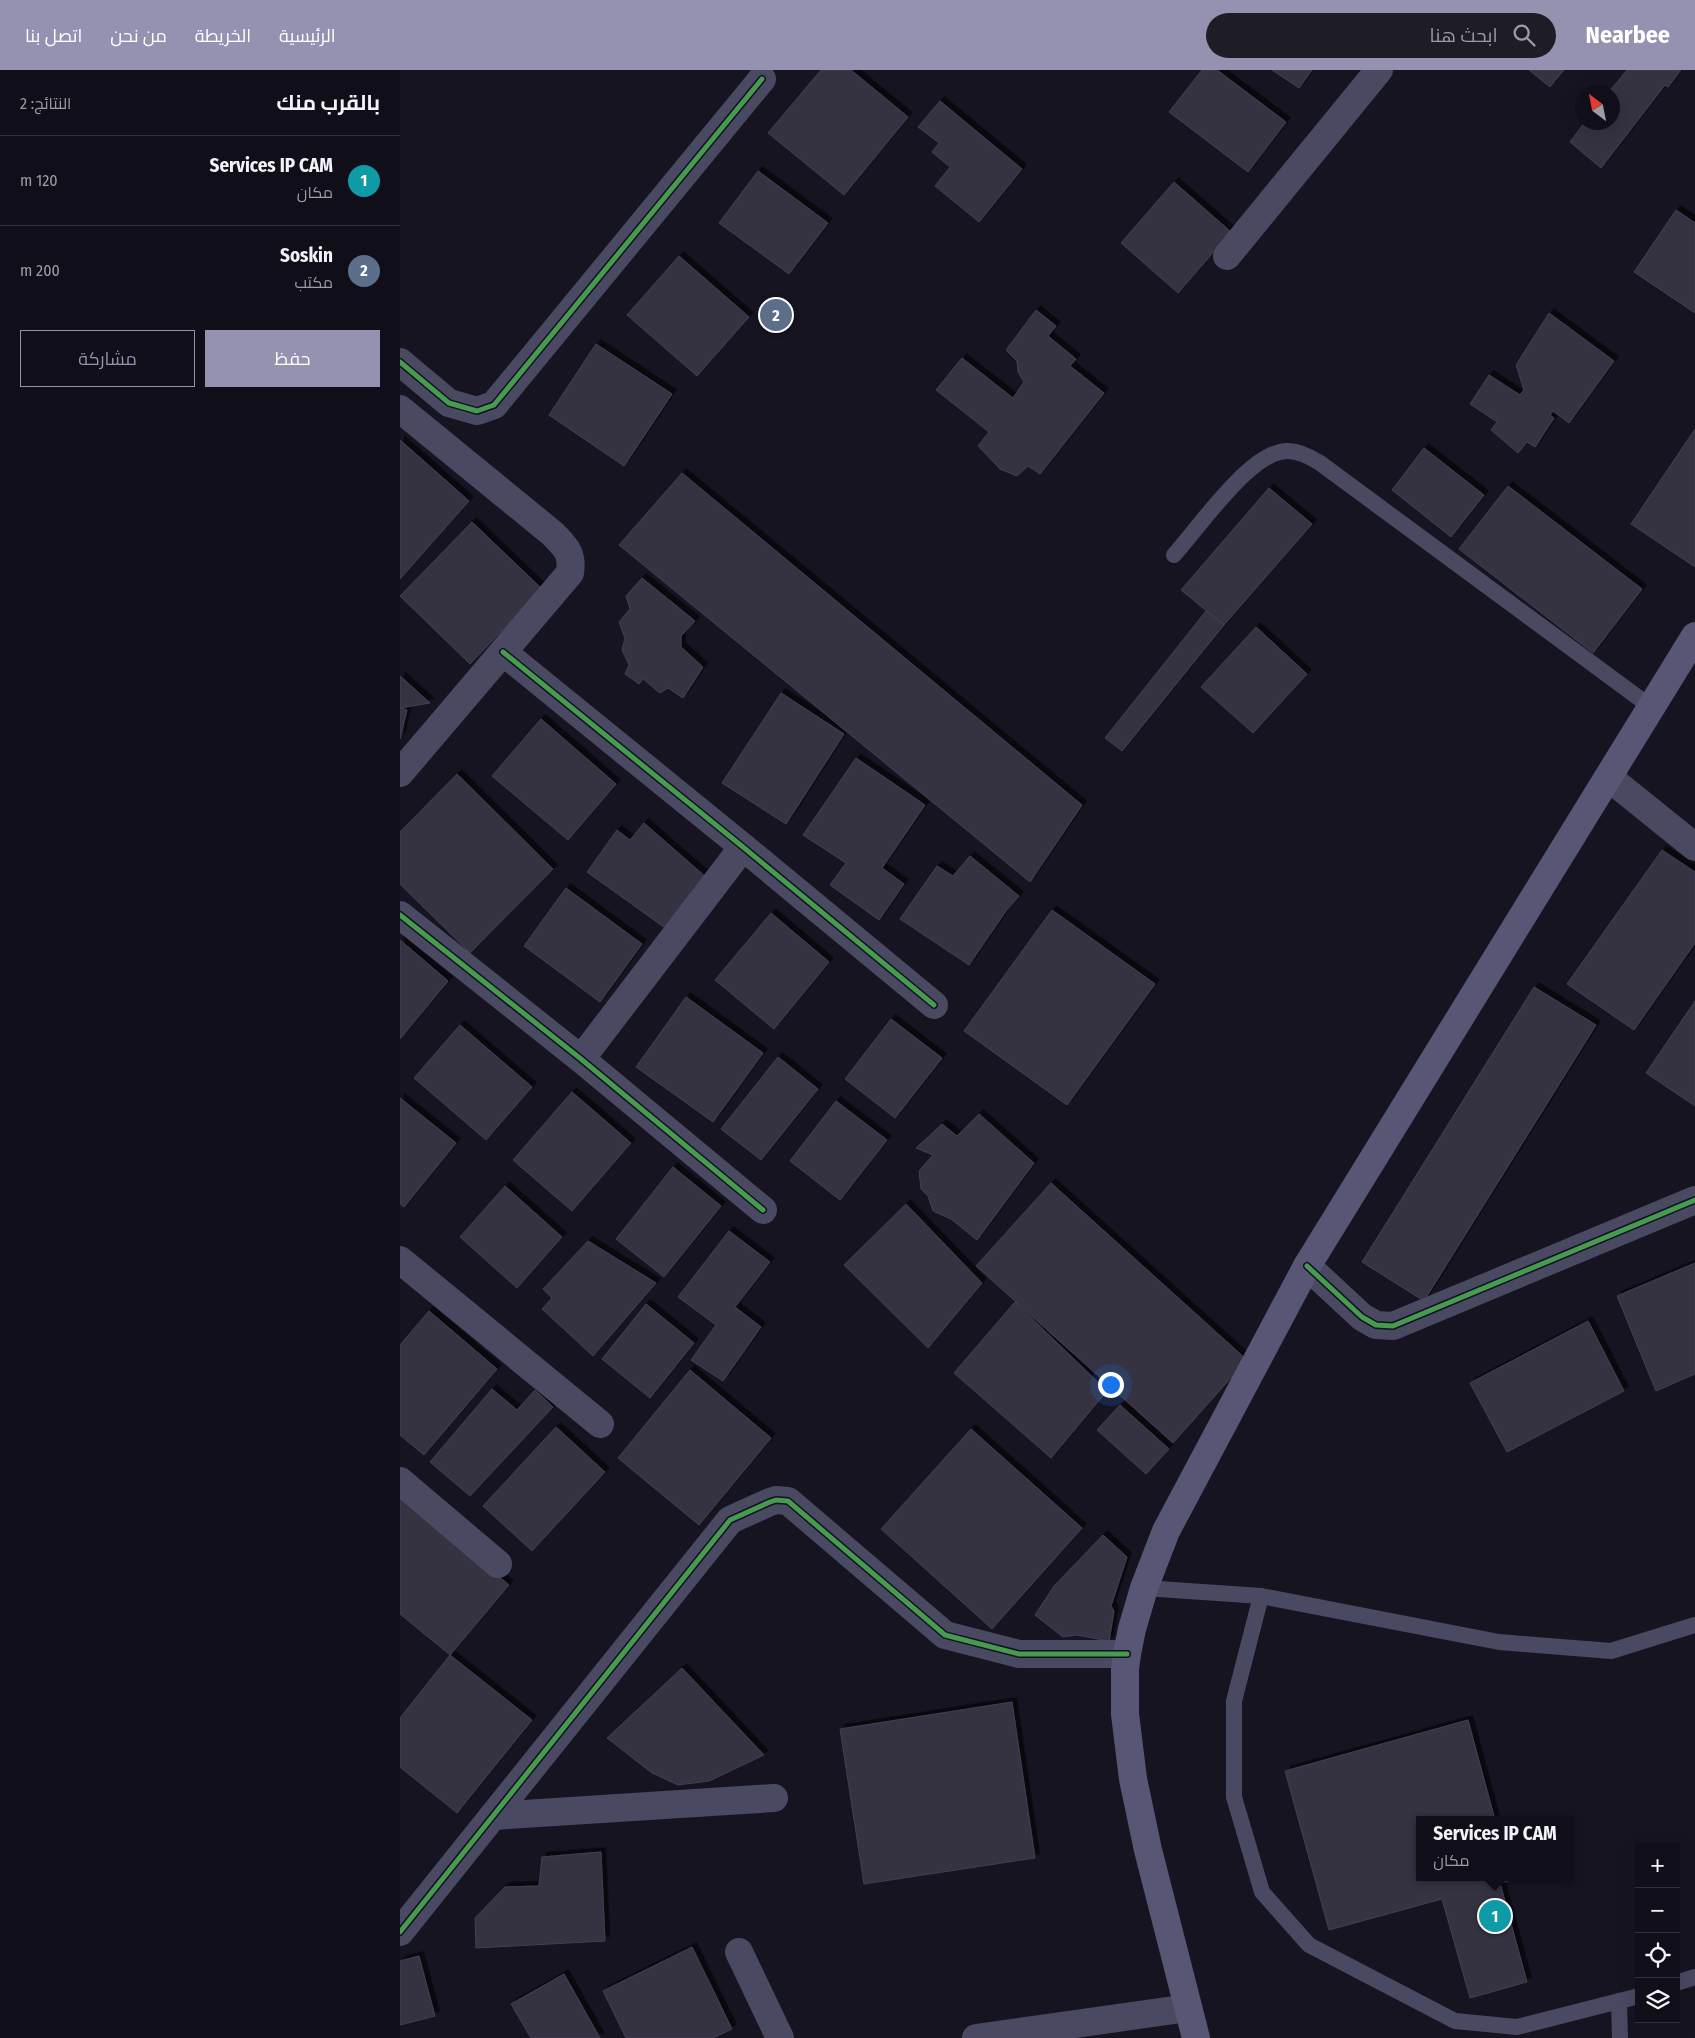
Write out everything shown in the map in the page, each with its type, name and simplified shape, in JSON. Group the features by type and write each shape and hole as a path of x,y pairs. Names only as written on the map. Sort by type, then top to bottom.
{"main road":[{"path":"1196,2038 1151,1860 1133,1779 1125,1714 1127,1654 1144,1588 1166,1531 1307,1266 1695,636"}],"street":[{"path":"1227,256 1379,70"},
{"path":"400,362 449,403 478,411 494,405 762,79"},
{"path":"400,409 553,534 564,545 572,558 570,573 400,773"},
{"path":"502,652 744,847 934,1005"},
{"path":"1608,777 1695,847"},
{"path":"581,1059 744,847"},
{"path":"400,915 581,1059 763,1210"},
{"path":"1307,1266 1362,1316 1376,1325 1393,1326 1695,1200"},
{"path":"402,1265 600,1424"},
{"path":"400,1481 498,1564"},
{"path":"400,1932 730,1520 776,1500 788,1501 945,1635 1019,1654 1127,1654"},
{"path":"493,1816 774,1798"},
{"path":"739,1952 780,2038"},
{"path":"976,2038 1188,2008"}],"lane":[{"path":"1174,555 1231,488 1257,463 1282,451 1295,452 1307,456 1328,468 1651,707"},
{"path":"1144,1588 1261,1596 1499,1642 1610,1651 1695,1624"},
{"path":"1261,1596 1234,1701 1234,1797 1262,1892 1309,1946 1454,2021 1517,2027 1635,1997"},
{"path":"1680,1982 1695,1976"},
{"path":"1619,2001 1620,2038"}],"building":[{"path":"821,70 851,70 908,117 844,195 768,133"},
{"path":"1202,70 1217,70 1286,122 1248,172 1169,112"},
{"path":"1272,70 1312,70 1299,88"},
{"path":"1529,70 1564,70 1550,87"},
{"path":"1627,70 1681,70 1668,87 1665,85 1601,168 1570,142 1579,130 1620,130 1620,85 1615,85"},
{"path":"940,101 1022,169 979,222 935,186 950,167 932,152 939,143 918,127"},
{"path":"758,171 828,223 789,274 719,223"},
{"path":"1174,182 1231,232 1178,293 1121,243"},
{"path":"1676,210 1695,223 1695,313 1634,272"},
{"path":"679,256 749,317 697,376 627,315"},
{"path":"1036,310 1056,326 1048,336 1076,359 1070,366 1104,393 1040,474 1028,466 1017,476 1000,469 978,446 989,432 936,390 962,358 1013,398 1024,382 1018,372 1017,361 1006,350"},
{"path":"1549,313 1614,361 1569,423 1553,411 1550,415 1554,418 1535,447 1527,442 1518,453 1491,430 1497,422 1470,404 1489,375 1520,395 1524,390 1516,365"},
{"path":"596,344 672,394 624,466 549,415"},
{"path":"1695,429 1695,567 1631,524"},
{"path":"400,440 469,501 400,579"},
{"path":"1424,448 1484,495 1451,537 1392,490"},
{"path":"682,473 1082,805 1030,882 619,545"},
{"path":"1508,486 1642,589 1593,653 1459,549"},
{"path":"1269,488 1312,524 1224,625 1181,590"},
{"path":"472,522 542,589 470,664 400,596"},
{"path":"642,578 695,621 681,636 681,647 703,667 683,698 668,688 660,693 643,679 639,684 625,674 629,665 622,650 625,638 619,622 630,609 626,596"},
{"path":"1206,611 1224,625 1122,751 1105,738"},
{"path":"1256,627 1307,674 1253,733 1201,687"},
{"path":"400,676 430,703 401,708 407,710 400,739"},
{"path":"781,693 844,734 786,824 722,783"},
{"path":"541,719 616,784 568,840 492,776"},
{"path":"856,758 925,805 882,868 904,884 879,920 830,885 846,863 803,835"},
{"path":"457,774 553,869 470,953 400,884 400,832"},
{"path":"644,823 707,878 668,930 587,872 617,830 630,840"},
{"path":"1662,850 1695,872 1695,943 1634,1030 1567,984"},
{"path":"970,856 1019,896 1006,911 969,965 900,919 937,866 953,876"},
{"path":"566,888 642,944 600,1002 524,946"},
{"path":"1052,910 1155,984 1067,1105 964,1031"},
{"path":"771,913 829,962 774,1029 715,980"},
{"path":"400,940 448,981 400,1039"},
{"path":"1534,987 1596,1025 1424,1301 1362,1262"},
{"path":"686,997 763,1053 713,1122 636,1067"},
{"path":"1695,1001 1695,1106 1646,1073"},
{"path":"891,1019 942,1058 895,1118 845,1079"},
{"path":"460,1025 532,1087 486,1140 414,1078"},
{"path":"778,1057 818,1089 761,1160 721,1129"},
{"path":"572,1092 631,1143 572,1211 513,1160"},
{"path":"400,1098 456,1143 404,1207 400,1204"},
{"path":"836,1101 887,1140 840,1200 790,1161"},
{"path":"979,1114 1034,1163 977,1240 951,1219 933,1211 928,1196 921,1189 919,1171 933,1155 916,1148 942,1124 957,1136"},
{"path":"673,1167 721,1206 664,1277 616,1239"},
{"path":"1051,1183 1247,1360 1173,1443 976,1266"},
{"path":"505,1186 562,1237 517,1288 460,1237"},
{"path":"906,1204 982,1283 928,1348 844,1265"},
{"path":"729,1231 770,1262 735,1307 761,1327 723,1381 691,1360 716,1325 678,1297"},
{"path":"588,1241 656,1283 593,1356 542,1309 552,1298 543,1289"},
{"path":"1695,1263 1695,1374 1656,1391 1617,1296"},
{"path":"1015,1302 1107,1391 1051,1458 954,1373"},
{"path":"646,1304 694,1343 650,1398 602,1359"},
{"path":"429,1311 497,1369 424,1455 400,1435 400,1345"},
{"path":"1588,1321 1624,1391 1507,1452 1470,1383"},
{"path":"690,1370 771,1438 699,1525 618,1458"},
{"path":"492,1389 517,1410 535,1390 553,1407 470,1496 430,1462"},
{"path":"1120,1405 1169,1449 1146,1474 1097,1430"},
{"path":"556,1427 605,1472 532,1551 483,1506"},
{"path":"971,1429 1082,1528 992,1629 881,1529"},
{"path":"400,1496 509,1585 450,1655 400,1614"},
{"path":"1103,1535 1127,1557 1111,1606 1114,1611 1109,1641 1077,1635 1063,1637 1035,1615 1054,1586"},
{"path":"450,1655 532,1720 457,1813 400,1767 400,1718"},
{"path":"682,1668 764,1755 709,1781 678,1785 652,1773 607,1738"},
{"path":"1012,1702 1035,1858 864,1884 840,1729"},
{"path":"1468,1720 1494,1816 1416,1816 1416,1881 1508,1881 1500,1883 1527,1982 1470,1998 1442,1899 1329,1930 1285,1771"},
{"path":"601,1852 605,1941 476,1948 475,1918 505,1887 539,1886 542,1857"},
{"path":"692,1947 732,2029 713,2038 626,2038 603,1991"},
{"path":"419,1956 435,2016 400,2025 400,1961"},
{"path":"564,1974 600,2038 531,2038 511,2004"}],"cycle path":[{"path":"400,362 449,403 477,411 494,405 762,79"},
{"path":"503,652 934,1005"},
{"path":"400,915 581,1059 763,1210"},
{"path":"1307,1266 1362,1317 1376,1325 1393,1326 1695,1200"},
{"path":"400,1932 730,1520 770,1502 776,1500 788,1501 945,1635 1019,1654 1127,1654"}],"place":[{"name":"Soskin","path":"776,315"},
{"name":"Services IP CAM","path":"1495,1916"}]}
